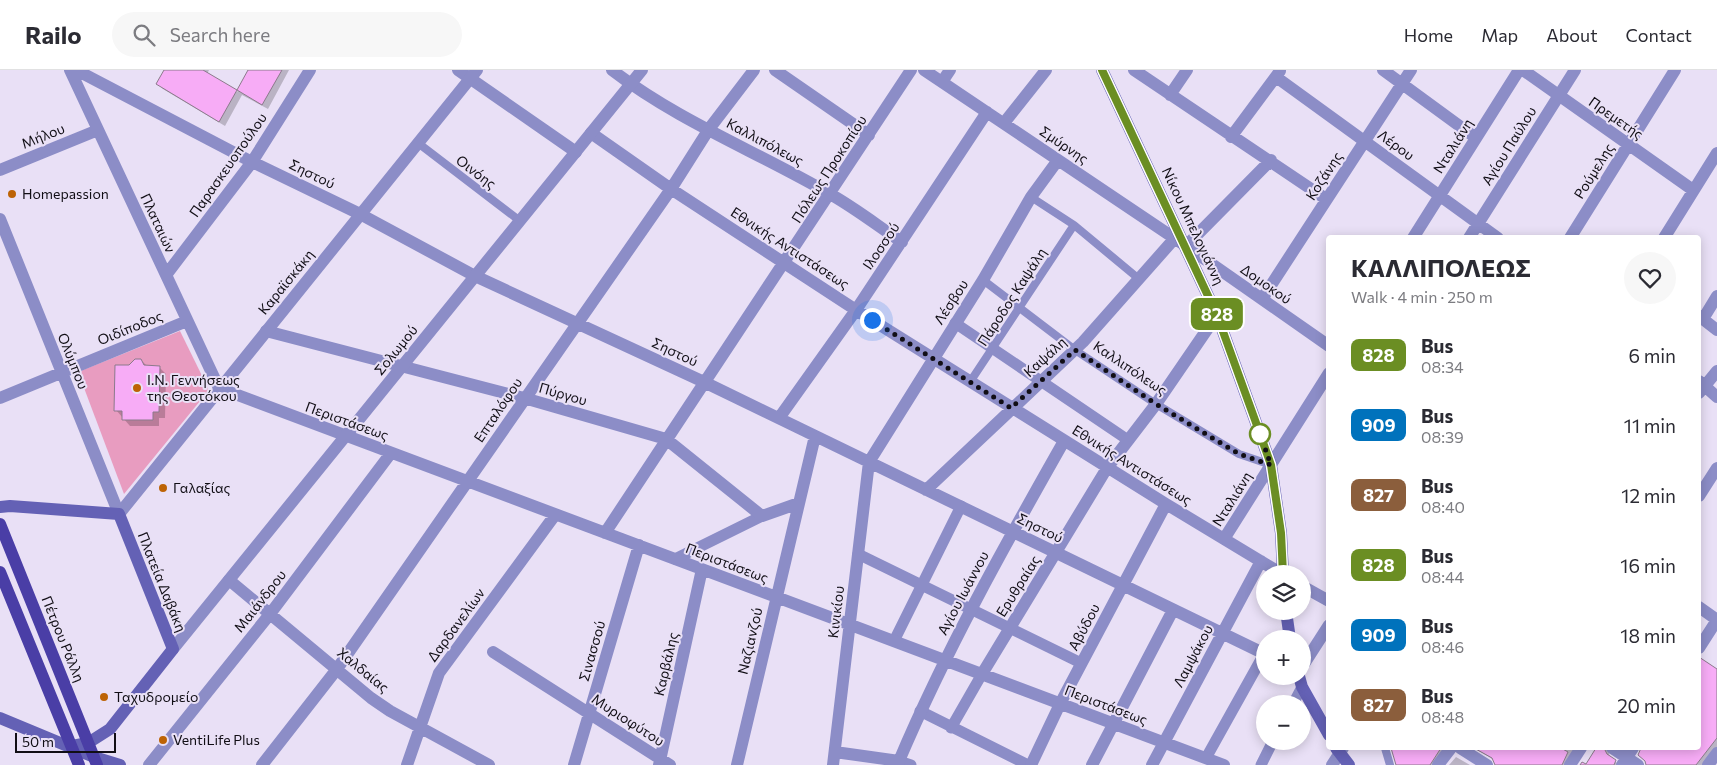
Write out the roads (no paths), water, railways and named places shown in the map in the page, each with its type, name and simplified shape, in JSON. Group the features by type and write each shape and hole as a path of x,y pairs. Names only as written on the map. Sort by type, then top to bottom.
{"main road":[{"name":"Νίκου Μπελογιάννη","path":"1102,70 1217,315 1271,465 1280,528 1282,565"},
{"path":"0,508 10,506 119,514"},
{"name":"Πλατεία Δαβάκη","path":"72,746 88,743 110,730 173,649 119,514"},
{"name":"Πέτρου Ράλλη","path":"0,524 96,761"},
{"path":"0,572 79,765"},
{"path":"1303,685 1326,729"},
{"path":"0,718 72,746 96,761 120,765"},
{"path":"1341,750 1349,765"}],"street":[{"name":"Πλαταιών","path":"70,70 219,388"},
{"name":"Σηστού","path":"76,70 252,162 360,214 475,276 704,382 1256,650"},
{"name":"Παρασκευοπούλου","path":"166,275 252,162 310,70"},
{"path":"458,70 473,74 576,152"},
{"name":"Καλλιπόλεως","path":"612,70 630,84 709,129 831,194 902,242"},
{"name":"Σολωμού","path":"173,649 642,70"},
{"name":"Επταλόφου","path":"262,765 337,668 671,189 709,129 754,70"},
{"path":"775,70 869,135"},
{"name":"Πόλεως Προκοπίου","path":"605,533 831,194 911,70"},
{"name":"Σμύρνης","path":"924,70 1186,246"},
{"path":"942,82 950,70"},
{"path":"1004,124 1046,70"},
{"path":"1134,70 1231,137 1271,160 1326,199"},
{"path":"1170,95 1187,70"},
{"path":"1383,70 1476,138"},
{"name":"Κοζάνης","path":"1262,300 1411,70"},
{"name":"Νταλιάνη","path":"1416,235 1519,70"},
{"name":"Πρεμετής","path":"1523,70 1693,190"},
{"name":"Αγίου Παύλου","path":"1472,235 1575,70"},
{"name":"Ρούμελης","path":"1572,235 1675,70"},
{"name":"Καραϊσκάκη","path":"119,514 473,74"},
{"path":"1231,137 1279,74"},
{"name":"Λέρου","path":"1279,74 1494,235"},
{"name":"Ιλοσσού","path":"779,418 856,310 987,112"},
{"name":"Μήλου","path":"0,170 98,130"},
{"name":"Εθνικής Αντιστάσεως","path":"591,133 671,189 786,262 856,310 1011,408 1267,565"},
{"path":"1666,235 1717,153"},
{"name":"Λέσβου","path":"869,462 932,358 983,280 1031,197 1058,160"},
{"path":"1186,246 1271,160"},
{"name":"Ολύμπου","path":"0,219 119,514"},
{"name":"Καψάλη","path":"926,490 1011,408 1075,350 1175,238"},
{"name":"Δομοκού","path":"1186,246 1326,344"},
{"path":"1717,296 1701,317 1717,330"},
{"name":"Ερυθραίας","path":"951,728 1010,627 1108,468 1156,404 1217,315"},
{"name":"Οιδίποδος","path":"0,398 187,321"},
{"path":"955,323 1128,440"},
{"name":"Πύργου","path":"266,331 524,398 666,439 762,516"},
{"path":"1717,371 1701,387 1717,396"},
{"name":"Νταλιάνη","path":"1224,539 1326,377"},
{"name":"Περιστάσεως","path":"219,388 467,483 850,624 1114,724 1164,743 1204,762 1224,765"},
{"name":"Ναζιανζού","path":"737,765 815,436"},
{"name":"Αγίου Ιωάννου","path":"903,764 920,712 945,660 971,608 1064,440"},
{"name":"Μαιάνδρου","path":"149,765 270,614 391,453"},
{"name":"Κινικίου","path":"833,765 869,462"},
{"path":"1701,493 1717,468"},
{"path":"675,559 762,516 799,503"},
{"name":"Αβύδου","path":"1032,765 1081,663 1166,504"},
{"path":"894,642 961,506"},
{"name":"Δαρδανελίων","path":"407,765 439,673 555,515"},
{"name":"Σινασσού","path":"574,765 638,546"},
{"path":"858,554 1081,663"},
{"name":"Λαμψάκου","path":"1152,765 1261,561"},
{"name":"Καρβάλης","path":"663,763 702,569"},
{"name":"Χαλδαίας","path":"229,580 371,698 419,727 489,765"},
{"path":"1311,591 1326,599"},
{"path":"1701,608 1717,620 1701,645"},
{"path":"1092,765 1173,610"},
{"path":"1311,653 1326,630"},
{"name":"Μυριοφύτου","path":"493,652 590,712 663,763"},
{"path":"1204,762 1256,668"},
{"path":"920,712 1028,765"},
{"path":"1261,765 1268,750"},
{"path":"1332,765 1340,750"},
{"path":"1438,765 1449,750"},
{"path":"1463,750 1486,765"},
{"path":"1570,765 1580,750"},
{"path":"1615,750 1638,765"},
{"path":"835,752 903,764"},
{"path":"1708,765 1717,754"}],"lane":[{"name":"Οινόης","path":"418,143 520,221"},
{"path":"1031,197 1074,225 1138,279"},
{"name":"Πάροδος Καψάλη","path":"970,382 1074,225"},
{"name":"Καλλιπόλεως","path":"983,280 1075,350 1156,404 1239,454 1271,465"},
{"path":"1386,750 1390,765"}],"place":[{"name":"Homepassion","path":"12,194"},
{"name":"Ι.Ν. Γεννήσεως της Θεοτόκου","path":"137,388"},
{"name":"Γαλαξίας","path":"163,488"},
{"name":"Ταχυδρομείο","path":"104,697"},
{"name":"VentiLife Plus","path":"163,740"}]}
